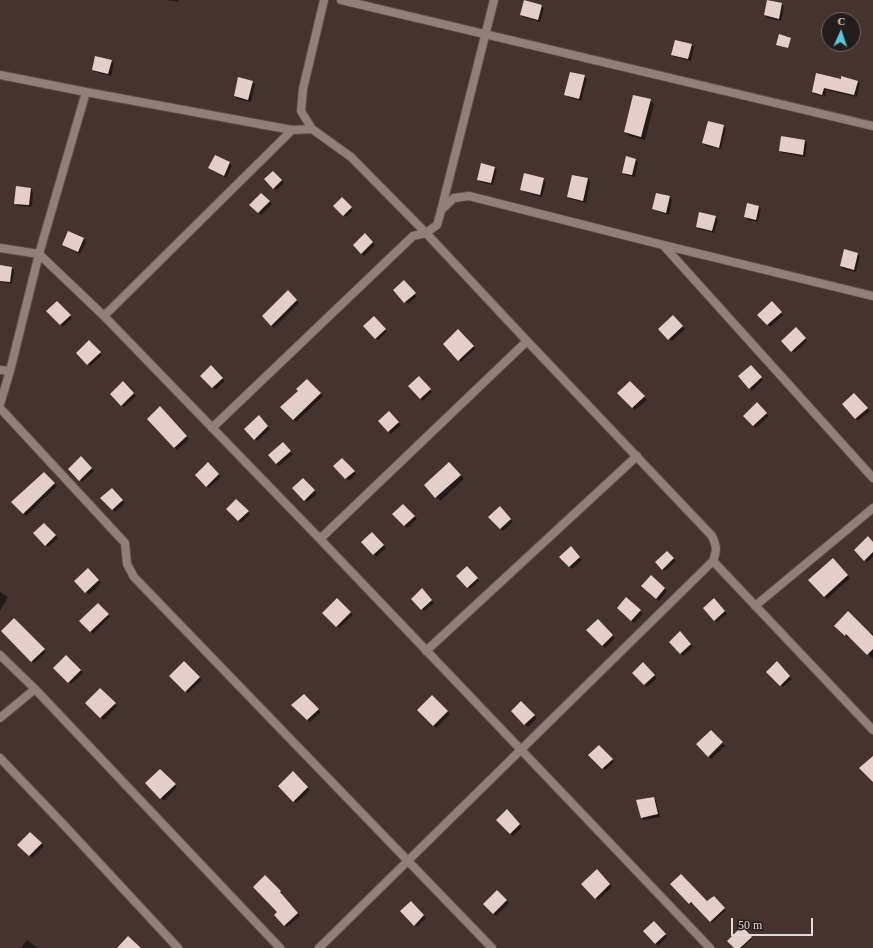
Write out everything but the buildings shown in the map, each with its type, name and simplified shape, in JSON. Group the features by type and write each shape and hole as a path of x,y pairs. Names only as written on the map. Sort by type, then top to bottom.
{"street":[{"path":"319,948 713,561 716,552 716,545 712,536 426,233 351,157 312,129 301,111 303,89 324,0"},
{"path":"341,0 873,126"},
{"path":"212,428 413,236 426,233 437,225 494,0"},
{"path":"0,75 292,130 312,129"},
{"path":"0,404 10,371 39,254 86,92"},
{"path":"104,316 292,130"},
{"path":"441,211 454,198 469,196 873,296"},
{"path":"663,245 873,478"},
{"path":"0,248 39,254 104,316 320,539 710,948"},
{"path":"320,539 527,341"},
{"path":"0,370 10,371"},
{"path":"0,408 125,543 128,564 134,577 492,948"},
{"path":"426,651 637,456"},
{"path":"755,606 873,508"},
{"path":"713,561 873,730"},
{"path":"0,655 35,689 280,948"},
{"path":"0,718 35,689"},
{"path":"0,758 178,948"}]}
